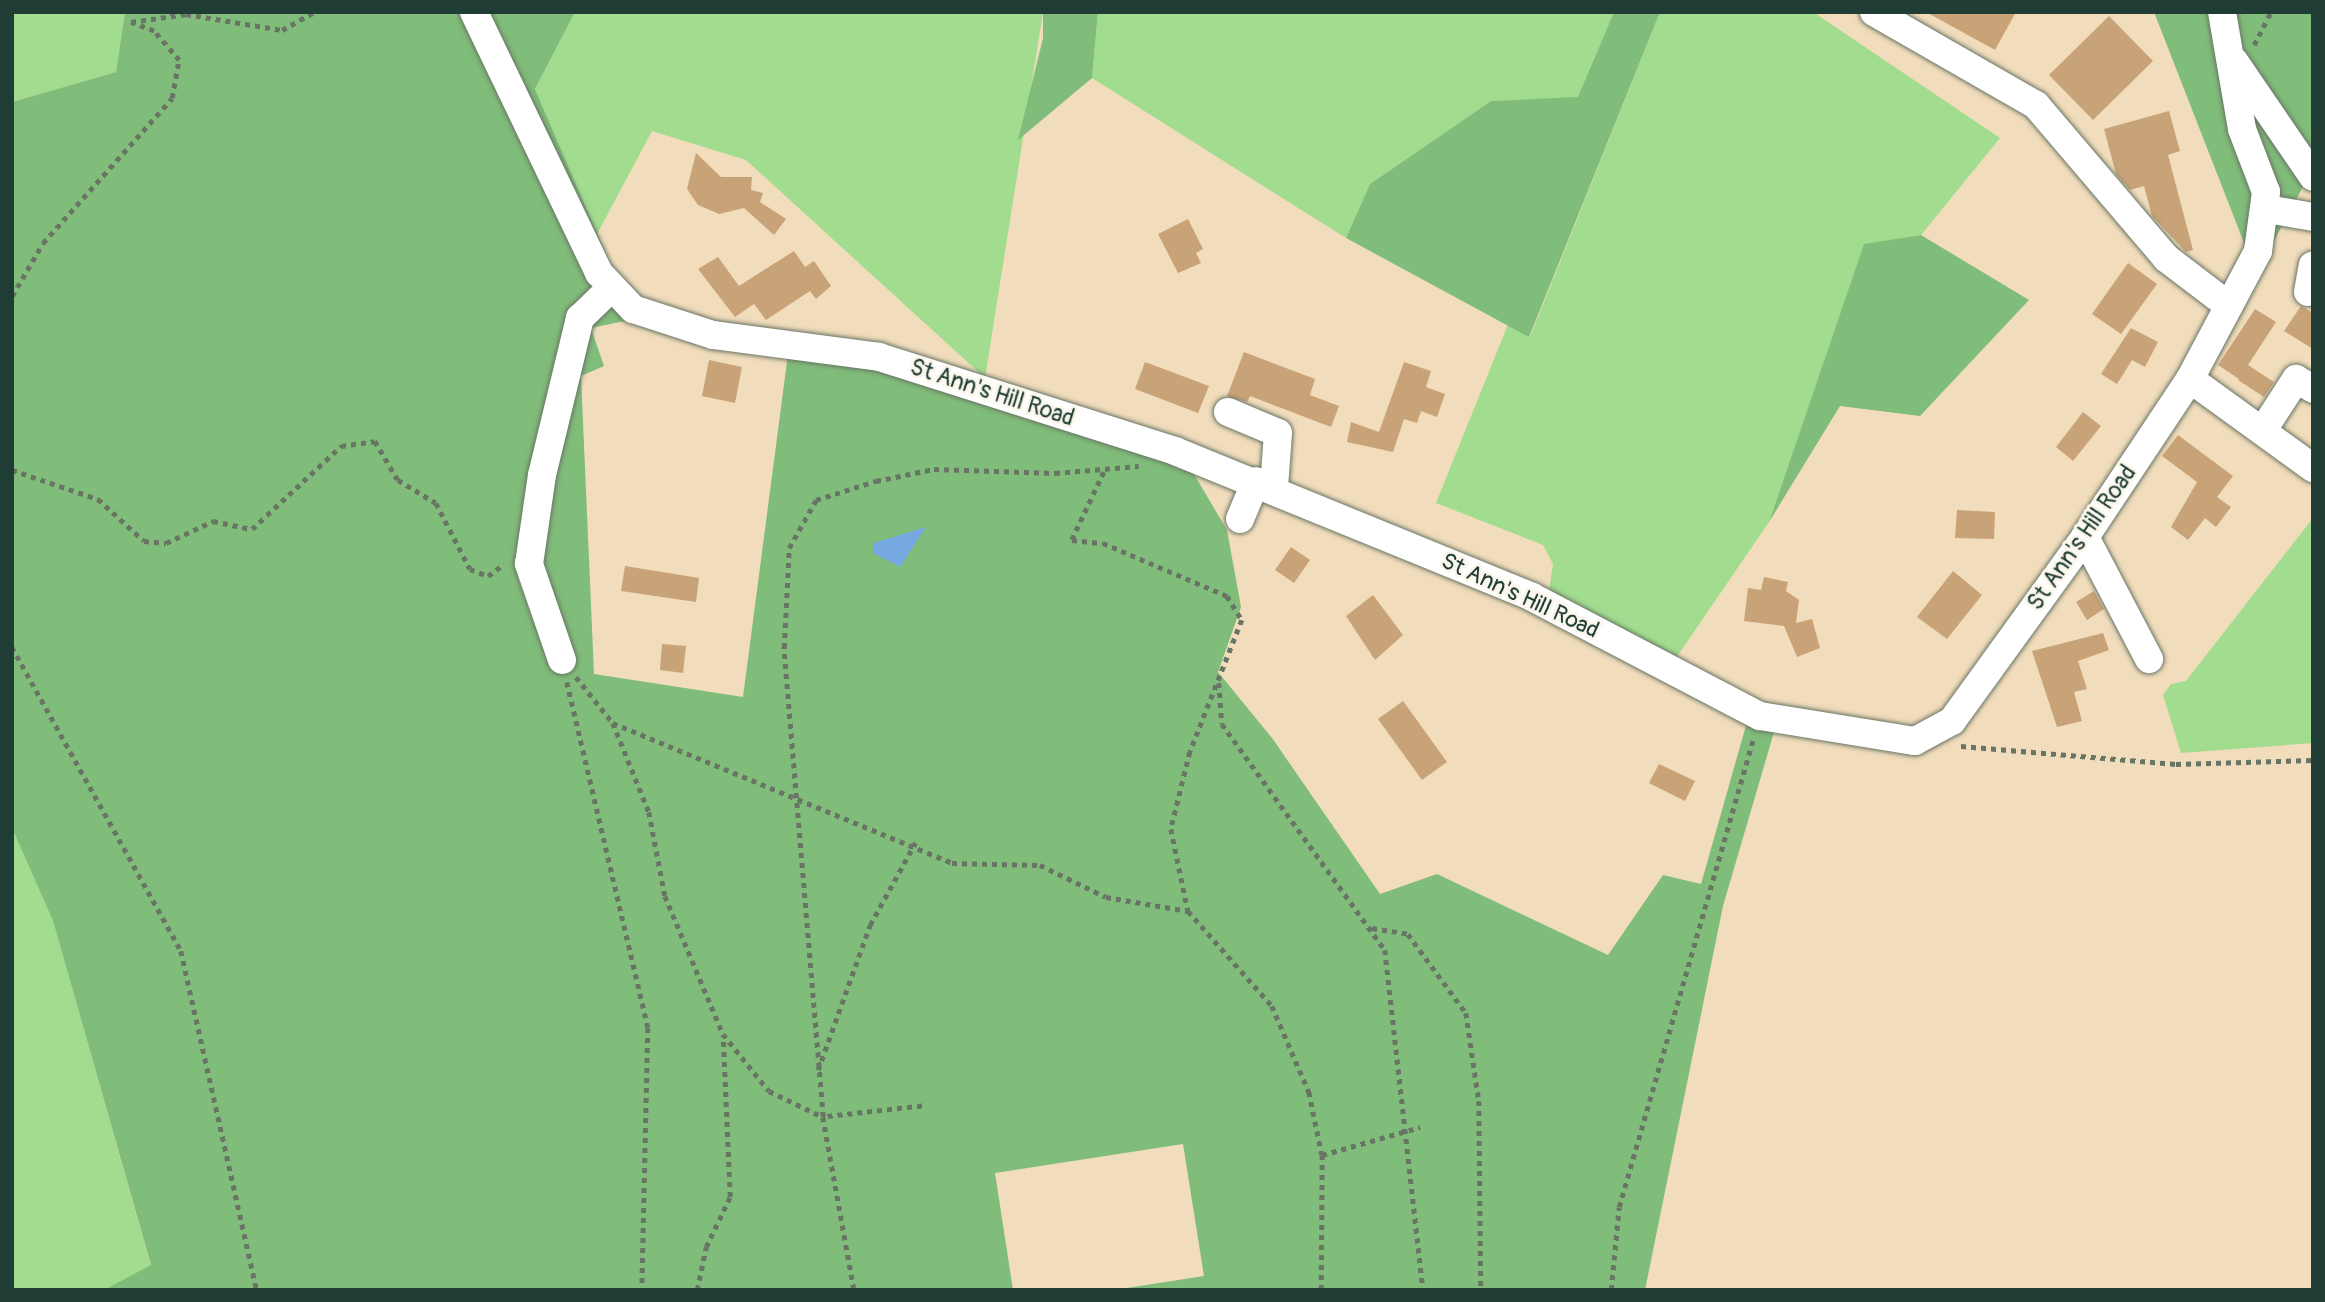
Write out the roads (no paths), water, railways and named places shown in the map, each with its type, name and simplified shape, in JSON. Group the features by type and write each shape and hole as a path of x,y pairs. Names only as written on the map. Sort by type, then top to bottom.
{"street":[{"name":"St Ann's Hill Road","path":"474,12 610,289 634,309 713,335 879,357 1175,451 1265,485 1532,597 1760,716 1894,740 1933,736 1952,721 2085,537 2190,379 2258,251 2267,209 2242,129 2234,61 2222,12"},
{"path":"1874,12 2036,105 2166,258 2229,306"},
{"path":"2234,61 2313,177"},
{"path":"2267,209 2313,217"},
{"path":"562,660 529,564 533,534 580,318 610,289"},
{"path":"2190,379 2313,468"},
{"path":"2263,430 2295,379 2313,389"},
{"path":"1228,412 1278,433 1265,485 1240,519"},
{"path":"2085,537 2149,659"}],"water":[{"path":"926,527 900,567 873,553 874,543"}]}
